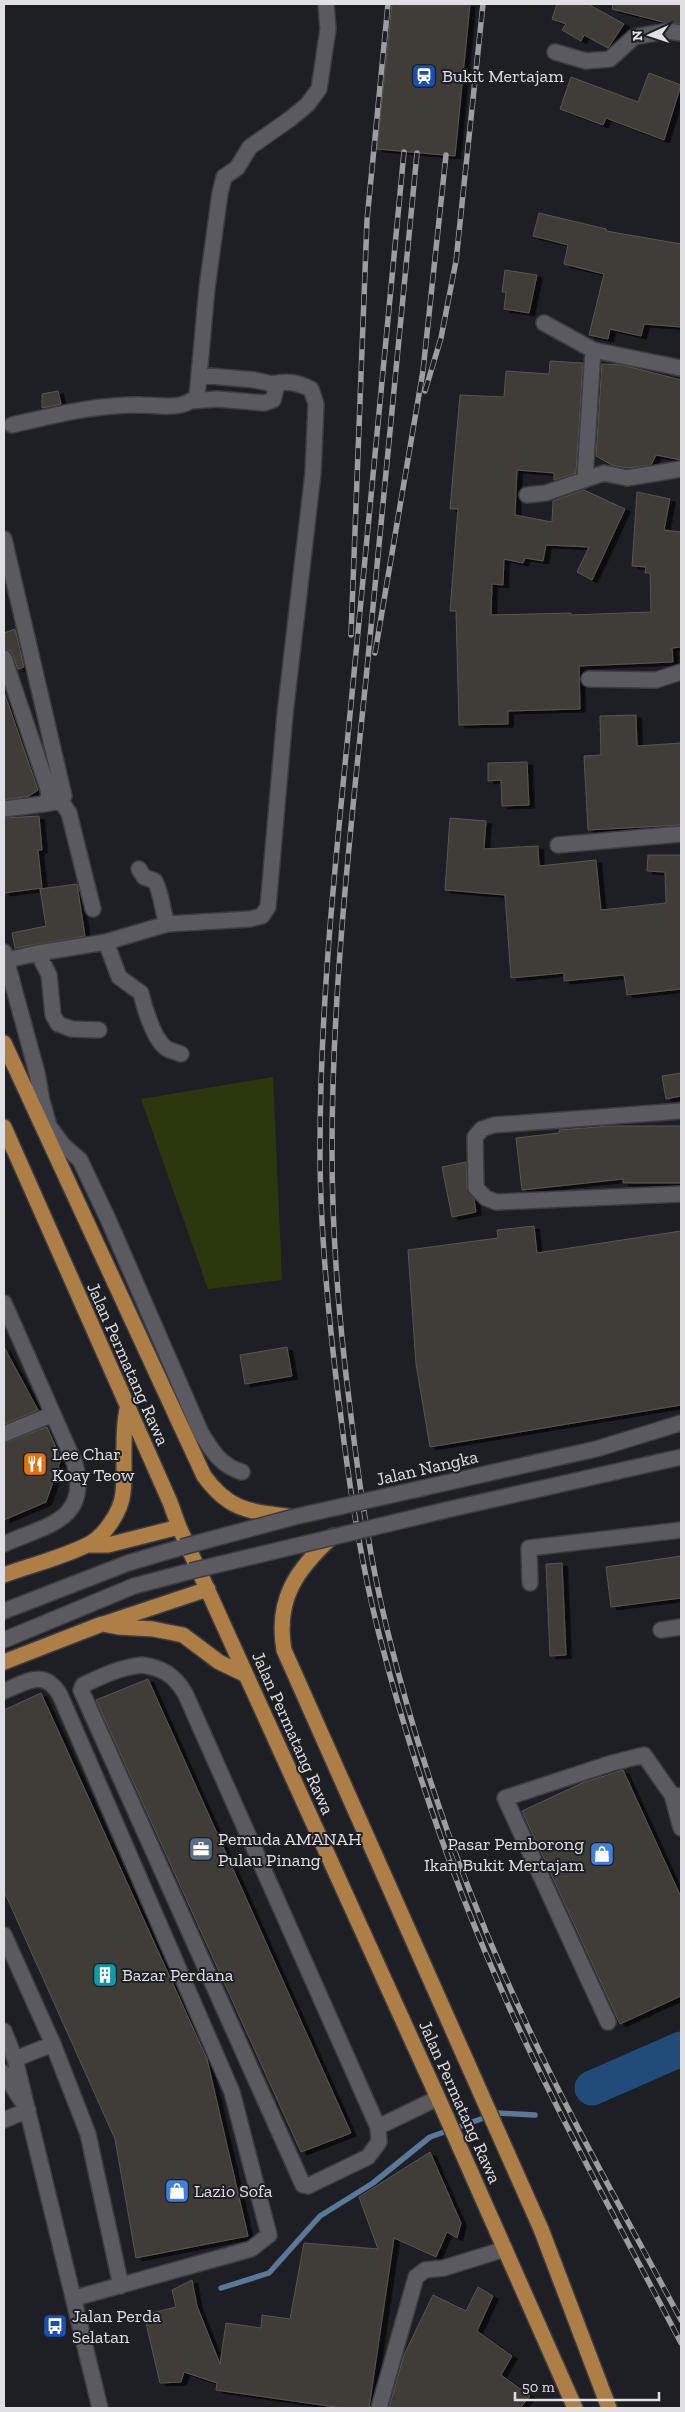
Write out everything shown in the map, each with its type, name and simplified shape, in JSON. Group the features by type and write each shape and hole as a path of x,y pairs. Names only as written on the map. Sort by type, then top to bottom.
{"main road":[{"path":"4,1043 204,1476 213,1488 233,1505 248,1510 294,1517"},
{"name":"Jalan Permatang Rawa","path":"4,1127 170,1502 179,1527 438,2098 575,2408"},
{"path":"88,1545 110,1524 118,1511 123,1496 124,1423 127,1408"},
{"path":"4,1575 88,1545 108,1544 179,1527"},
{"path":"333,1536 309,1559 288,1592 281,1620 284,1650 541,2229 610,2408"},
{"path":"4,1662 102,1624 208,1589"},
{"path":"102,1624 170,1631 183,1635 219,1662 246,1675"}],"street":[{"path":"12,425 84,409 112,405 182,407 196,397 207,288 224,177 237,168 250,147 306,106 319,89 328,30 326,4"},
{"path":"555,52 586,61 610,59 634,37 667,30 681,33"},
{"path":"544,323 593,350 681,368"},
{"path":"584,478 593,350"},
{"path":"199,375 255,380 273,384 284,381 305,386 311,389 316,404 313,473 285,714 268,907 262,916 250,919 167,924 106,942 38,953 5,956 37,1073 49,1126 63,1145 80,1160 108,1219 201,1433 216,1457 230,1468 242,1472"},
{"path":"190,402 217,399 264,403 273,400 276,389 273,384"},
{"path":"527,495 546,493 584,478 604,473 627,478 681,469"},
{"path":"4,539 17,603 48,722 64,796 61,800 44,804 4,809"},
{"path":"4,658 48,789 49,797 44,804"},
{"path":"589,678 656,680 681,672"},
{"path":"61,800 69,813 93,909"},
{"path":"558,844 681,834"},
{"path":"139,869 144,877 155,881 162,895 167,924"},
{"path":"106,942 118,977 141,993 144,1007 158,1037 165,1047 181,1054"},
{"path":"38,953 49,975 53,1015 58,1024 72,1029 99,1030"},
{"path":"681,1110 494,1125 482,1129 475,1137 476,1188 486,1198 496,1202 681,1194"},
{"path":"4,1305 75,1464 80,1488 73,1507 58,1520 4,1544"},
{"path":"4,1434 53,1414"},
{"path":"596,1450 681,1423"},
{"name":"Jalan Nangka","path":"4,1611 128,1563 294,1517 681,1432"},
{"path":"4,1640 134,1586 333,1536 681,1457"},
{"path":"530,1583 529,1548 681,1530"},
{"path":"661,1630 681,1627"},
{"path":"142,1665 161,1669 178,1681 378,2127 379,2142 368,2157 308,2186 303,2185 82,1690 83,1685 129,1666 142,1665"},
{"path":"4,1691 37,1679 46,1679 53,1684 60,1695 232,2092 269,2235 251,2249 75,2298"},
{"path":"608,2022 505,1798 612,1762 644,1755 676,1795 681,1828"},
{"path":"4,1935 53,2044 88,2134 121,2286"},
{"path":"4,2031 15,2058 75,2298 100,2408"},
{"path":"15,2058 53,2044"},
{"path":"4,2073 28,2110"},
{"path":"378,2127 438,2098"},
{"path":"4,2120 28,2110"},
{"path":"379,2408 416,2277 425,2270 444,2268 505,2249"}],"green space":[{"path":"273,1077 282,1280 208,1289 141,1099"}],"building":[{"name":"Bukit Mertajam","path":"392,4 470,4 455,156 377,149"},
{"path":"557,4 588,4 624,24 608,48 584,35 581,41 562,30 566,24 552,19"},
{"path":"613,4 681,4 681,24 663,22 612,9"},
{"path":"649,73 681,85 664,140 606,118 603,125 560,109 571,77 638,102"},
{"path":"539,213 606,229 606,231 681,244 681,327 644,324 641,336 610,329 608,339 589,335 604,274 564,264 568,245 533,236"},
{"path":"505,270 537,275 529,313 504,309 506,292 502,292"},
{"path":"550,361 583,363 576,473 554,480 554,473 517,470 515,515 552,522 553,501 584,490 625,509 592,580 577,572 589,547 546,545 543,561 525,558 523,563 504,559 503,585 492,584 491,615 651,612 650,573 645,573 646,567 632,566 637,492 670,499 664,530 681,532 681,647 672,648 673,662 579,666 580,709 508,711 508,724 459,725 456,611 450,611 458,509 450,509 460,395 504,397 506,371 549,374"},
{"path":"602,364 622,365 681,380 681,460 656,455 651,465 627,468 612,465 596,456"},
{"path":"58,391 61,404 42,408 42,394"},
{"path":"15,629 24,667 18,669 11,651 4,649 4,633"},
{"path":"4,692 38,790 29,796 4,800"},
{"path":"636,715 637,746 681,743 681,825 588,830 584,756 601,755 600,716"},
{"path":"527,762 529,805 502,806 501,780 488,781 488,763"},
{"path":"39,816 42,850 38,850 42,888 4,893 4,818"},
{"path":"450,818 486,821 484,849 538,846 539,866 596,860 601,910 666,903 665,872 647,871 648,855 681,855 681,989 627,995 624,975 564,981 564,973 511,978 505,895 445,890"},
{"path":"77,884 85,936 15,948 12,933 46,926 40,889"},
{"path":"681,1073 681,1096 666,1099 662,1076"},
{"path":"610,1126 681,1126 681,1183 623,1183 623,1179 522,1190 516,1138 559,1133 559,1130"},
{"path":"466,1162 467,1188 474,1199 476,1212 452,1217 442,1167"},
{"path":"534,1226 537,1253 681,1231 681,1405 430,1447 416,1364 408,1250 498,1238 497,1230"},
{"path":"4,1347 38,1410 4,1424"},
{"path":"287,1347 292,1376 245,1384 240,1355"},
{"path":"47,1427 61,1459 46,1502 4,1520 4,1443"},
{"path":"681,1556 681,1598 611,1607 606,1567"},
{"path":"562,1563 566,1655 550,1656 546,1564"},
{"path":"148,1679 351,2133 301,2152 96,1700"},
{"name":"Bazar Perdana","path":"41,1693 207,2059 248,2236 136,2258 115,2139 4,1891 4,1710"},
{"name":"Pasar Pemborong Ikan Bukit Mertajam","path":"623,1770 681,1897 681,1996 620,2024 522,1811 582,1783"},
{"path":"430,2152 461,2223 457,2238 447,2232 436,2257 394,2238 369,2408 342,2408 216,2390 217,2383 184,2372 181,2382 160,2383 144,2315 176,2307 172,2290 192,2280 197,2306 220,2364 226,2323 261,2328 262,2315 290,2319 304,2243 378,2249 359,2197"},
{"path":"478,2287 493,2296 477,2331 512,2356 501,2375 530,2396 520,2408 389,2408 404,2355 433,2295 466,2311"}],"waterway":[{"path":"592,2088 681,2049"},
{"path":"221,2288 269,2273 320,2216 373,2183 430,2137 498,2113 535,2115"}],"railway":[{"path":"351,635 367,220 388,4"},
{"path":"425,391 441,338 456,261 483,4"},
{"path":"404,152 336,858 323,1033 320,1149 323,1247 343,1438 361,1550 379,1634 420,1777 453,1871 490,1963 530,2052 681,2343"},
{"path":"417,153 348,855 335,1032 332,1150 333,1214 339,1311 346,1376 365,1519 381,1602 399,1677 443,1818 477,1911 535,2042 596,2162 681,2320"},
{"path":"375,653 423,371 446,155"}],"place":[{"name":"Bukit Mertajam","path":"424,76"},
{"name":"Lee Char Koay Teow","path":"35,1464"},
{"name":"Pemuda AMANAH Pulau Pinang","path":"201,1849"},
{"name":"Pasar Pemborong Ikan Bukit Mertajam","path":"602,1854"},
{"name":"Bazar Perdana","path":"105,1975"},
{"name":"Lazio Sofa","path":"177,2191"},
{"name":"Jalan Perda Selatan","path":"55,2326"}]}
